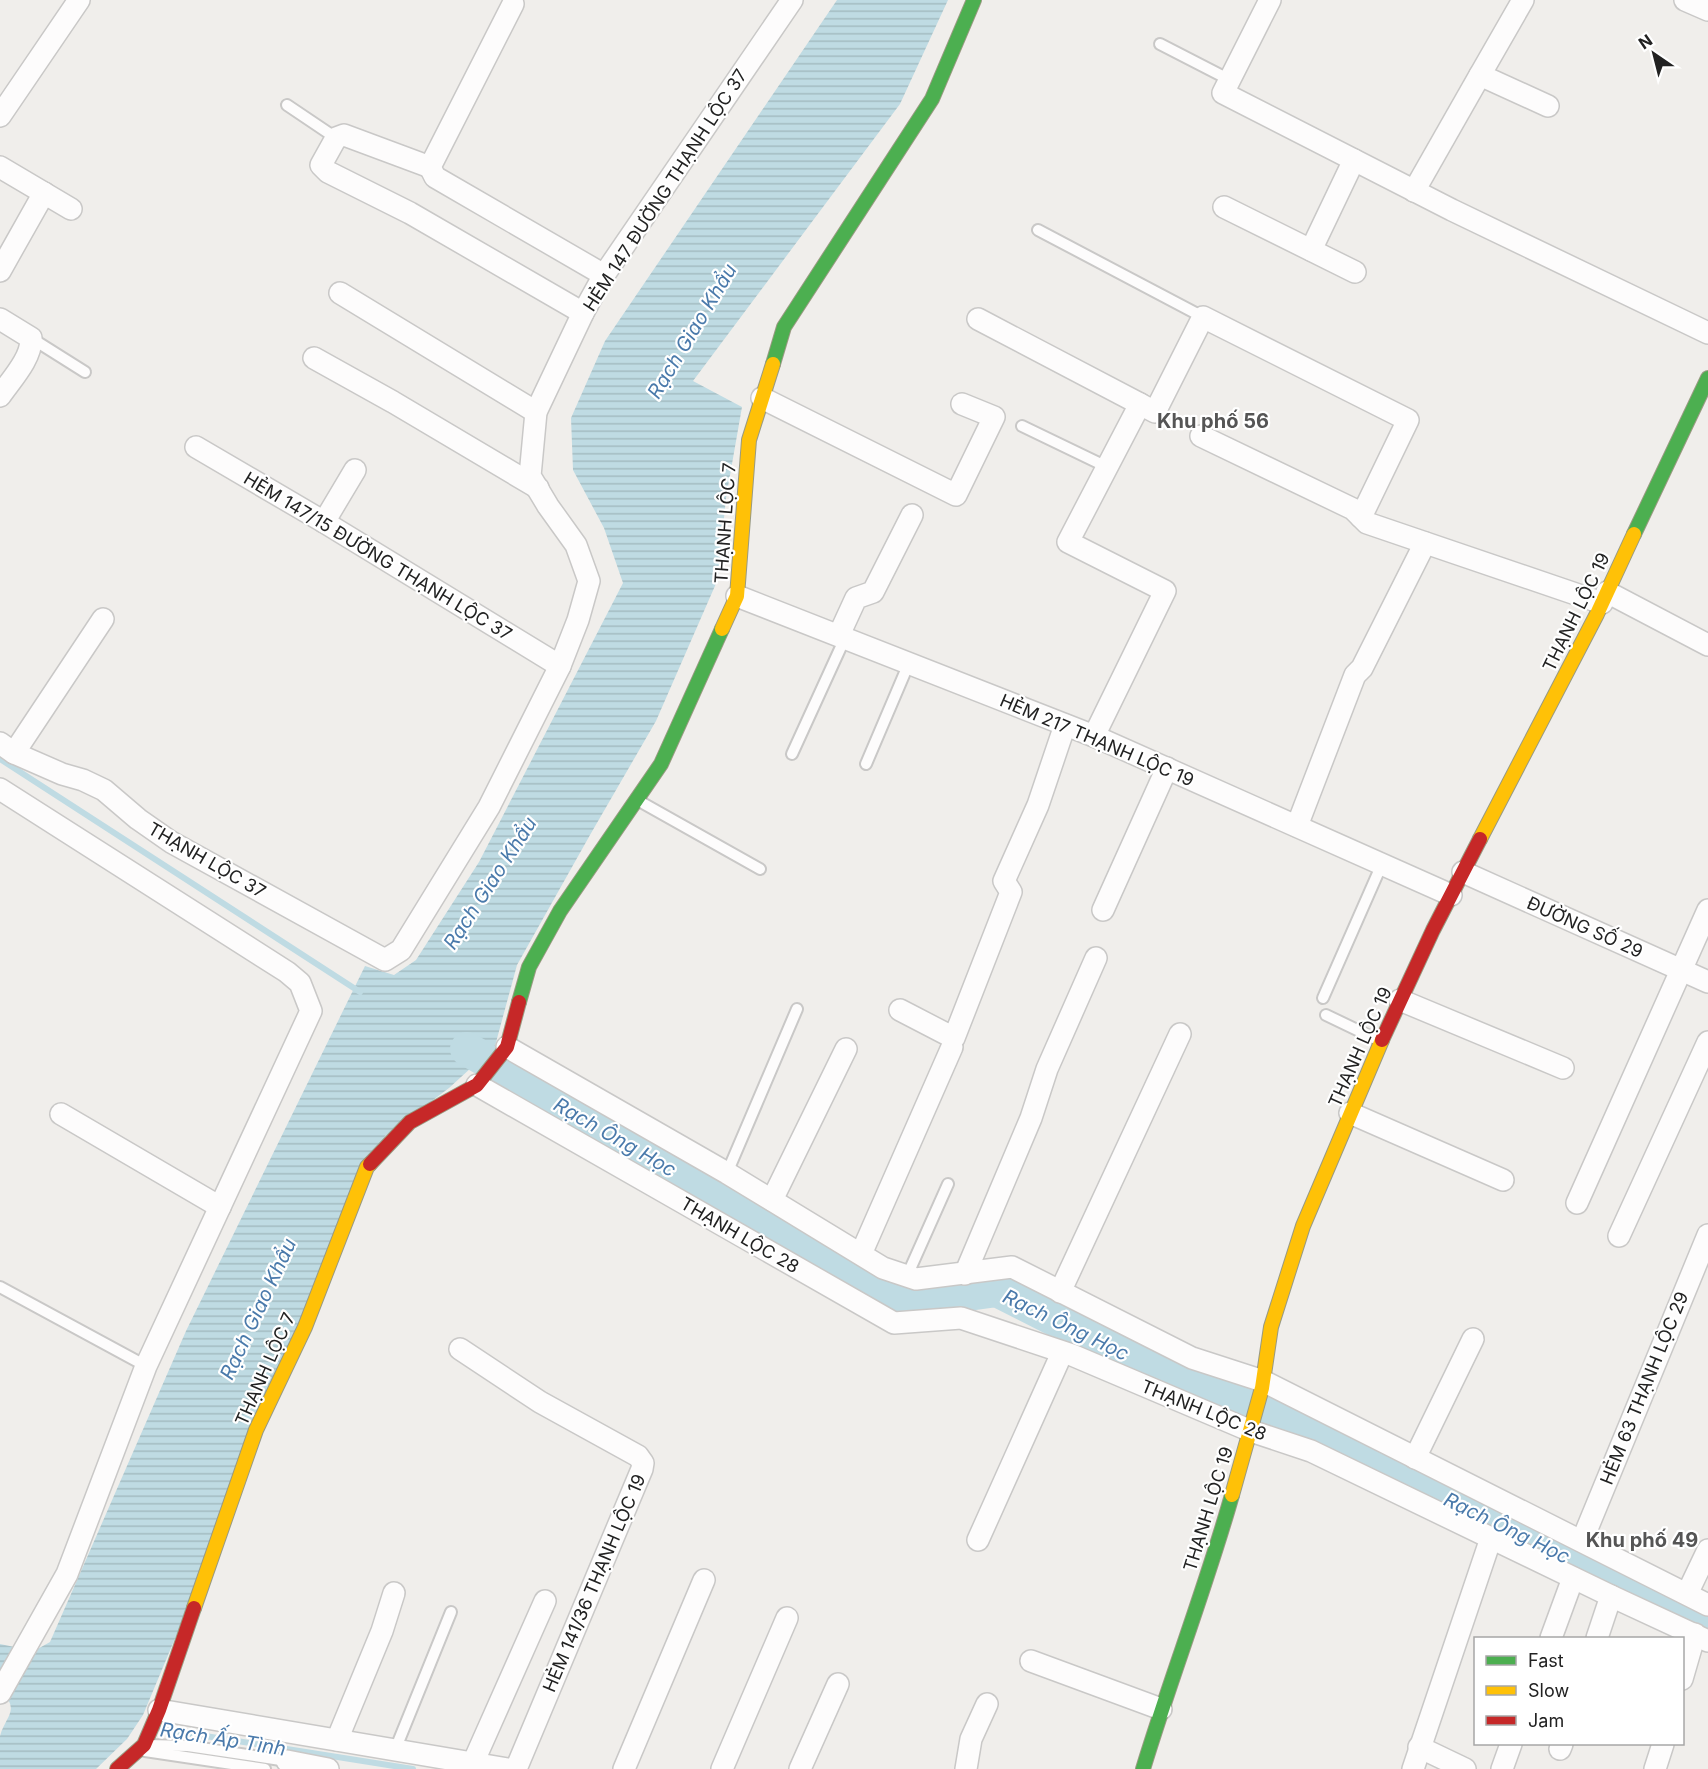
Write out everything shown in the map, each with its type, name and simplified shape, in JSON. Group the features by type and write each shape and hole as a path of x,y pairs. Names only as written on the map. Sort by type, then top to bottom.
{"street":[{"path":"0,116 79,0"},
{"name":"HẺM 147 ĐƯỜNG THẠNH LỘC 37","path":"385,960 401,950 489,807 560,666 578,620 589,581 576,545 530,476 536,412 583,313 604,275 792,0"},
{"name":"THẠNH LỘC 7","path":"507,1047 529,967 560,911 661,764 737,596 749,440 784,327 932,99 974,0"},
{"path":"1270,0 1223,93 1414,191 1708,333"},
{"path":"1414,191 1524,0"},
{"path":"1685,0 1708,10"},
{"path":"430,167 513,4"},
{"path":"1480,75 1548,106"},
{"path":"583,313 410,213 328,172 321,162 336,138 344,135 430,167 435,177 604,275"},
{"path":"1311,250 1354,160"},
{"path":"0,166 71,209"},
{"path":"0,271 45,193"},
{"path":"1224,207 1355,272"},
{"path":"340,293 536,412"},
{"path":"978,320 1155,412 1203,317 1408,420 1361,517"},
{"path":"0,319 30,338 31,345 28,354 0,396"},
{"path":"314,358 538,488"},
{"name":"THẠNH LỘC 19","path":"1143,1769 1161,1709 1221,1534 1253,1426 1263,1385 1271,1327 1303,1226 1400,1000 1451,895 1605,598 1696,415 1708,378"},
{"path":"762,398 956,495 994,417 962,404"},
{"path":"1094,736 1165,591 1068,542 1140,404"},
{"path":"1201,436 1353,509 1367,523 1605,598 1708,645"},
{"name":"HẺM 147/15 ĐƯỜNG THẠNH LỘC 37","path":"196,447 560,666"},
{"path":"324,522 355,470"},
{"path":"842,634 856,598 873,592 912,515"},
{"path":"1297,826 1355,675 1362,668 1425,543"},
{"name":"HẺM 217 THẠNH LỘC 19","path":"737,596 842,634 1094,736 1451,895"},
{"path":"7,748 102,619"},
{"path":"900,1010 954,1038 1011,892 1004,881 1038,805 1065,725"},
{"name":"THẠNH LỘC 37","path":"7,748 62,774 83,780 104,790 138,819 171,842 385,960"},
{"path":"1103,910 1167,768"},
{"path":"0,789 287,972 300,983 311,1011 146,1366 67,1574 0,1693"},
{"name":"ĐƯỜNG SỐ 29","path":"1463,872 1708,981"},
{"path":"1577,1203 1708,910"},
{"path":"965,1274 1031,1118 1047,1069 1096,958"},
{"path":"1400,1000 1563,1068"},
{"path":"1060,1292 1180,1034"},
{"path":"1619,1236 1708,1042"},
{"path":"477,1085 507,1047 727,1173 883,1268 916,1279 1012,1267 1192,1358 1263,1385 1415,1458 1708,1605"},
{"path":"861,1254 952,1047"},
{"path":"772,1200 846,1048"},
{"name":"THẠNH LỘC 7","path":"143,1744 157,1714 256,1430 305,1327 367,1167 410,1122 477,1085"},
{"name":"THẠNH LỘC 28","path":"477,1085 894,1323 961,1318 1062,1353 1253,1426 1311,1451 1702,1638"},
{"path":"1350,1113 1503,1180"},
{"path":"61,1114 220,1208"},
{"name":"HẺM 63 THẠNH LỘC 29","path":"1582,1541 1708,1235"},
{"path":"1415,1458 1473,1339"},
{"name":"HẺM 141/36 THẠNH LỘC 19","path":"460,1349 540,1402 638,1456 643,1463 516,1769"},
{"path":"978,1540 1062,1353"},
{"path":"1413,1769 1491,1538"},
{"path":"1687,1594 1708,1550"},
{"path":"1551,1637 1573,1578"},
{"path":"624,1769 704,1580"},
{"path":"337,1740 382,1631 394,1593"},
{"path":"1597,1637 1611,1596"},
{"path":"473,1763 545,1601"},
{"path":"722,1769 787,1618"},
{"path":"1684,1676 1702,1638"},
{"path":"1031,1661 1161,1709"},
{"path":"800,1769 838,1684"},
{"path":"966,1769 971,1739 987,1704"},
{"path":"157,1714 337,1740 508,1769"},
{"path":"117,1769 143,1744"},
{"path":"1502,1769 1510,1745"},
{"path":"1655,1769 1662,1745"},
{"path":"1419,1747 1465,1769"},
{"path":"287,1761 328,1769"}],"lane":[{"path":"1160,44 1230,80"},
{"path":"287,105 336,138"},
{"path":"1038,230 1203,317"},
{"path":"30,338 85,372"},
{"path":"1022,426 1107,467"},
{"path":"792,754 842,634"},
{"path":"866,764 909,663"},
{"path":"636,800 760,869"},
{"path":"1323,998 1382,864"},
{"path":"727,1173 797,1009"},
{"path":"1326,1015 1381,1042"},
{"path":"908,1276 948,1184"},
{"path":"0,1287 146,1366"},
{"path":"395,1750 451,1612"},
{"path":"143,1744 188,1746 287,1761"},
{"path":"143,1744 265,1769"}],"water":[{"name":"Rạch Giao Khẩu","path":"837,0 948,0 900,104 693,381 742,407 726,498 718,579 656,721 517,965 495,1046 449,1088 385,1136 143,1715 127,1739 96,1769 0,1769 0,1736 11,1708 0,1689 0,1644 34,1651 50,1642 186,1331 365,966 394,975 416,960 479,862 623,583 604,528 573,470 571,418 605,341"}],"waterway":[{"path":"0,759 360,992"},
{"name":"Rạch Ông Học","path":"467,1049 903,1303 997,1290 1133,1359 1280,1416 1708,1627"},
{"name":"Rạch Ấp Tình","path":"161,1729 413,1769"}],"traffic: fast":[{"path":"773,364 784,327 932,99 974,0"},
{"path":"1634,534 1708,378"},
{"path":"519,1002 529,967 560,911 661,764 722,629"},
{"path":"1143,1769 1232,1495"}],"traffic: slow":[{"path":"722,629 737,596 749,440 773,364"},
{"path":"1480,839 1597,614 1634,534"},
{"path":"1232,1495 1262,1388 1271,1327 1303,1226 1382,1040"},
{"path":"194,1608 256,1430 305,1327 370,1164"}],"traffic: jam":[{"path":"1382,1040 1433,930 1480,839"},
{"path":"370,1164 410,1122 477,1085 507,1047 519,1002"},
{"path":"117,1769 144,1745 159,1710 194,1608"}],"district":[{"name":"Khu phố 56","path":"1213,421"},
{"name":"Khu phố 49","path":"1642,1540"}]}
